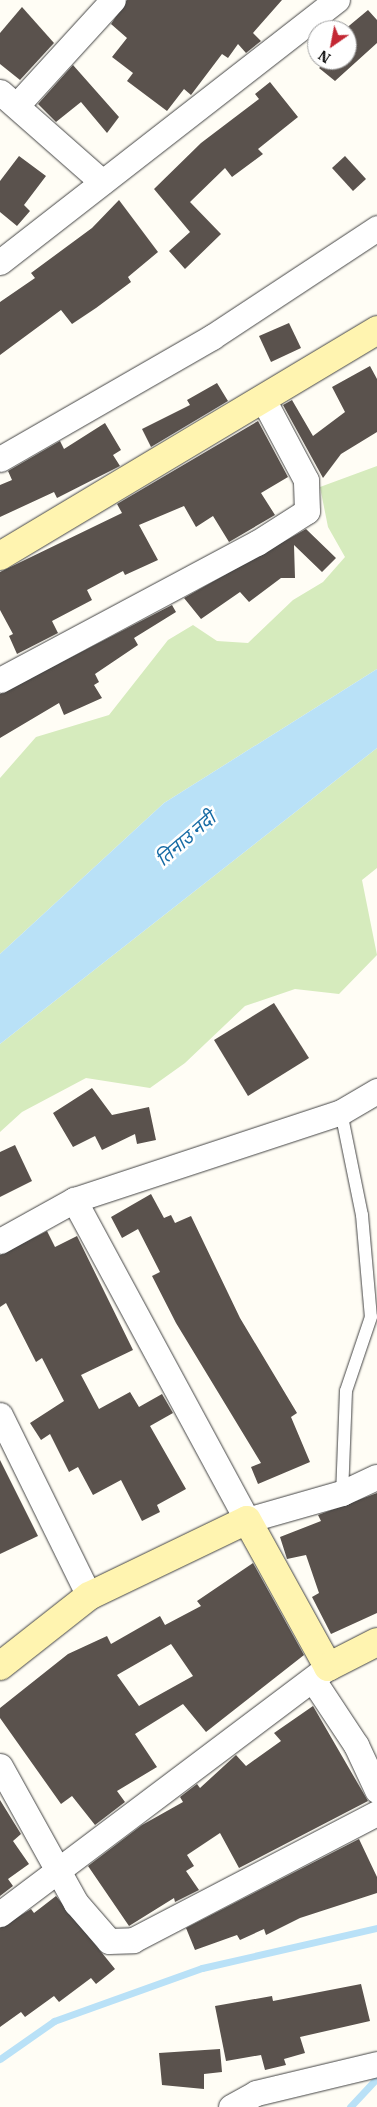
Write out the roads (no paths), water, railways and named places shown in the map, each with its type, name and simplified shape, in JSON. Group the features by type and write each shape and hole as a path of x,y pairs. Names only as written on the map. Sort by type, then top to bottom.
{"street":[{"path":"102,182 9,98 113,0"},
{"path":"0,262 338,0"},
{"path":"0,459 212,338 377,228"},
{"path":"0,556 264,401 377,330"},
{"path":"0,680 257,543 307,511 306,480 264,401"},
{"path":"0,1241 74,1200 341,1112 377,1091"},
{"path":"74,1200 247,1520 377,1790"},
{"path":"0,1415 88,1596"},
{"path":"0,1666 88,1596 247,1520 342,1493 377,1477"},
{"path":"0,1914 61,1871 321,1674 377,1642"},
{"path":"0,1766 61,1871 76,1903 110,1941 133,1940 377,1813"},
{"path":"231,2107 256,2093 377,2064"}],"lane":[{"path":"341,1112 362,1215 371,1317 346,1391 342,1493"}],"water":[{"name":"तिनाउ नदी","path":"377,669 377,748 0,1044 0,954 164,803"}],"waterway":[{"path":"0,2059 54,2021 202,1968 377,1928"},
{"path":"350,2107 377,2078"}]}
